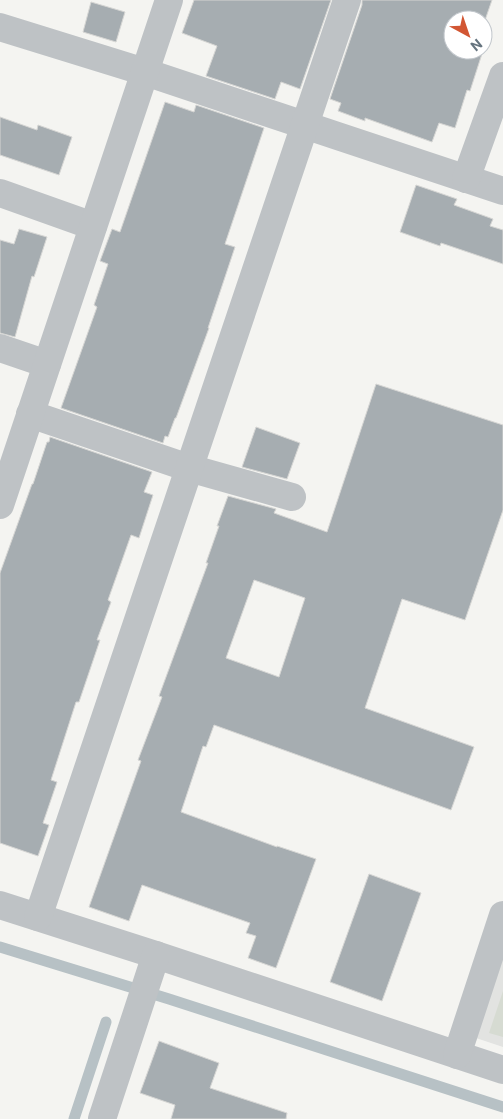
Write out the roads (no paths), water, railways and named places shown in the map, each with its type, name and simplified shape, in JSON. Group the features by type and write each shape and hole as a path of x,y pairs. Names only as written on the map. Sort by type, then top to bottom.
{"street":[{"path":"0,504 169,0"},
{"path":"38,917 347,0"},
{"path":"0,27 144,72 503,191"},
{"path":"466,179 503,76"},
{"path":"0,193 93,226"},
{"path":"0,348 47,364"},
{"path":"30,414 189,468 292,497"},
{"path":"0,905 38,917 154,961 503,1070"},
{"path":"457,1055 503,915"},
{"path":"102,1119 154,961"}],"waterway":[{"path":"0,947 169,999 503,1107"},
{"path":"74,1119 106,1022"}]}
